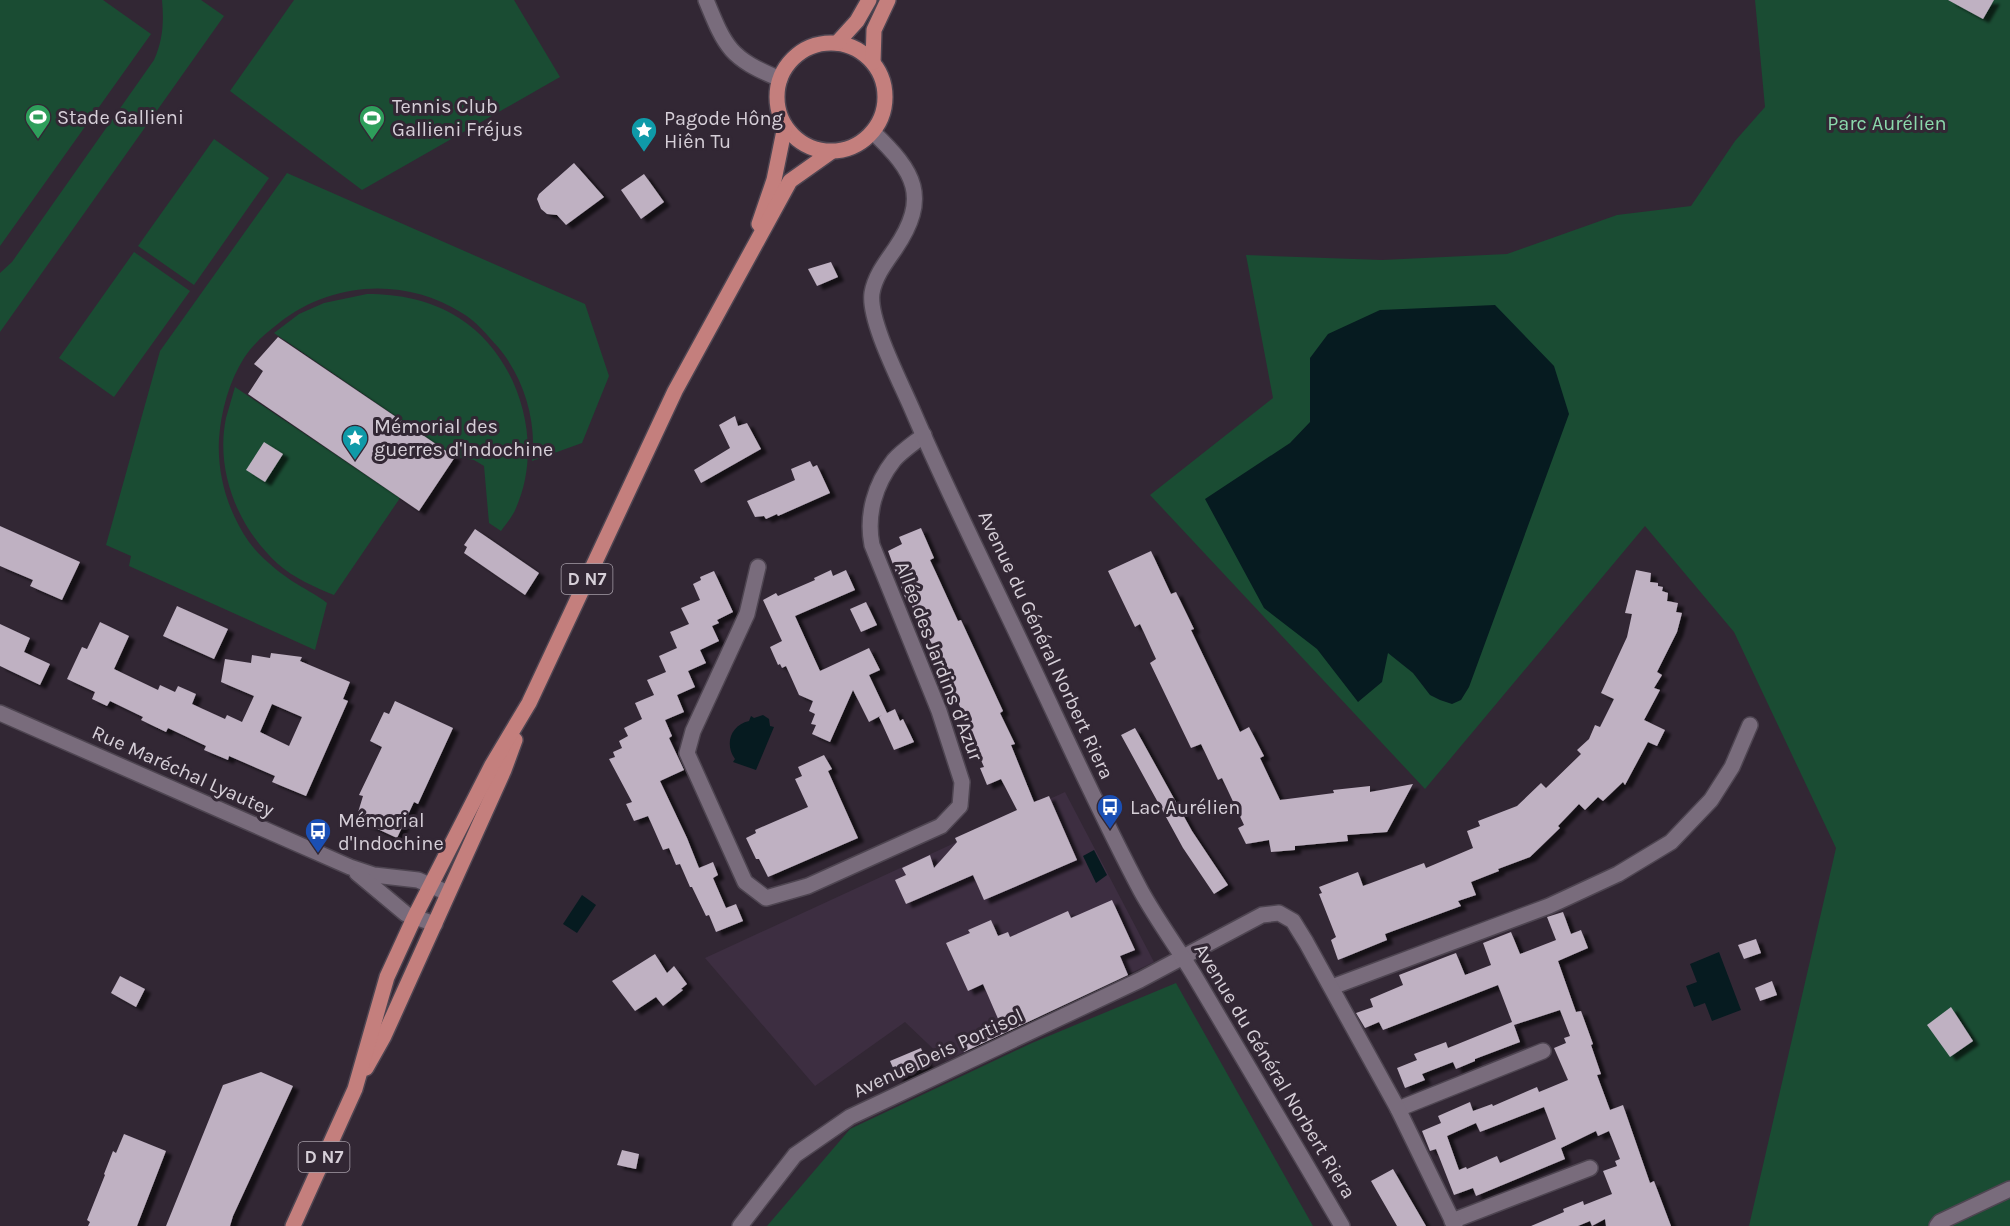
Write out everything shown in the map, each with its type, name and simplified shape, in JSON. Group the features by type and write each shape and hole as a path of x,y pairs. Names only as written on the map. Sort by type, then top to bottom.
{"main road":[{"path":"837,43 857,21 869,0"},
{"path":"873,62 874,30 888,0"},
{"path":"837,43 850,46 873,62 881,76 885,91 885,107 880,122 873,132 859,144 831,152 813,149 797,140 785,126 778,111 776,95 780,79 788,63 802,51 819,44 837,43"},
{"name":"D N7","path":"746,266 774,180 785,126"},
{"name":"D N7","path":"293,1226 355,1089 384,1036 504,770 529,703 675,391 746,266 790,181 831,152"},
{"path":"355,1089 387,977 415,916 492,765 529,703"}],"street":[{"path":"706,0 720,35 735,56 755,69 780,79"},
{"name":"Avenue du Général Norbert Riera","path":"873,132 905,165 915,190 915,207 908,230 880,272 872,294 874,314 880,334 924,435 1110,830 1143,895 1183,958 1342,1226"},
{"name":"Allée des Jardins d'Azur","path":"758,567 747,614 693,731 687,753 745,882 766,898 808,886 941,826 960,806 962,782 939,711 870,536 872,507 880,480 896,458 924,435"},
{"name":"Rue Maréchal Lyautey","path":"0,713 350,867"},
{"path":"1590,1168 1453,1223 1398,1109 1332,987 1549,906 1618,874 1671,842 1710,800 1732,766 1750,725"},
{"path":"350,867 374,875 418,880 448,893"},
{"path":"350,867 406,914 435,924"},
{"name":"Avenue Deis Portisol","path":"740,1226 795,1155 850,1117 1008,1044 1183,958 1262,915 1280,913 1293,921 1332,987"},
{"path":"1398,1109 1543,1050"},
{"path":"1937,1226 1940,1222 2010,1189"}],"shaded area":[{"path":"1495,305 1554,366 1569,414 1469,687 1461,700 1452,704 1430,695 1413,673 1388,653 1382,682 1358,702 1317,649 1264,608 1205,499 1290,443 1310,422 1310,358 1328,334 1380,310"},
{"path":"763,715 769,719 770,726 774,727 756,770 733,762 735,759 730,741 734,731 749,721 751,716 754,718"},
{"path":"1065,792 1154,962 946,1061 905,1022 815,1086 705,958"},
{"path":"1094,850 1107,875 1096,883 1083,856"},
{"path":"582,895 596,905 577,933 563,924"},
{"path":"1719,952 1741,1010 1712,1021 1705,1003 1694,1007 1686,986 1697,982 1690,964"}],"green space":[{"name":"Stade Gallieni","path":"0,0 103,0 151,34 0,246"},
{"path":"162,0 201,0 224,16 0,332 0,273 12,262 154,60 162,31"},
{"name":"Tennis Club Gallieni Fréjus","path":"294,0 514,0 560,77 362,190 230,91"},
{"name":"Parc Aurélien","path":"1755,0 2010,0 2010,1226 1749,1226 1836,848 1734,632 1645,526 1425,789 1150,495 1273,398 1246,255 1382,260 1507,254 1617,215 1691,206 1735,141 1765,107"},
{"path":"214,139 269,178 194,285 138,246"},
{"path":"287,173 585,304 609,376 582,443 532,461 530,416 522,386 515,372 498,347 477,324 440,301 417,293 393,289 345,292 300,309 260,339 244,358 227,397 219,439 222,480 235,518 253,548 280,573 327,603 315,650 129,566 131,556 106,545 160,351"},
{"path":"134,252 190,291 114,397 59,358"},
{"path":"367,294 415,299 459,318 480,334 497,355 511,378 521,403 527,429 528,456 524,483 516,508 501,531 489,523 484,466 474,460 455,457 274,333 299,314 324,303"},
{"path":"235,387 400,498 334,595 304,582 278,564 264,550 241,516 227,478 223,438"},
{"path":"1176,983 1313,1226 767,1226 850,1129 1032,1043"}],"building":[{"path":"1948,0 1994,0 1983,19"},
{"path":"574,163 604,197 566,225 557,215 547,214 541,209 537,199 539,194"},
{"path":"644,174 664,202 641,219 621,190"},
{"path":"831,262 838,277 817,286 808,269"},
{"path":"278,337 455,457 419,511 248,394 263,371 254,364"},
{"path":"735,416 738,426 747,423 761,449 701,483 694,470 730,448 719,425"},
{"path":"264,442 283,454 265,482 246,470"},
{"path":"810,461 813,467 817,465 830,493 778,516 777,514 766,519 764,516 755,517 747,501 795,480 791,469"},
{"path":"0,526 80,562 62,600 30,586 33,580 0,566"},
{"path":"921,528 934,558 930,560 1003,711 1000,713 1015,744 1011,745 1034,802 1049,796 1077,860 984,900 973,875 906,904 895,880 906,875 902,868 930,855 934,868 957,842 955,838 1017,810 1001,779 987,785 980,768 984,767 970,735 972,734 935,650 924,629 922,630 909,599 906,600 888,551 902,544 899,537"},
{"path":"475,529 539,573 525,595 464,553 467,547 464,545"},
{"path":"1151,551 1171,594 1176,592 1194,629 1191,630 1240,732 1249,727 1264,756 1260,758 1280,800 1334,793 1333,790 1370,786 1370,792 1413,784 1387,832 1347,835 1348,841 1295,846 1295,850 1271,852 1269,840 1246,844 1238,828 1244,825 1222,778 1218,780 1201,744 1191,748 1150,663 1156,659 1140,624 1135,627 1108,571"},
{"path":"831,570 833,576 846,570 855,590 795,616 820,671 869,648 880,670 869,675 887,713 895,709 900,721 903,719 914,742 894,750 879,717 882,715 869,722 853,690 830,742 812,734 816,725 811,724 815,714 809,711 813,701 799,695 786,666 782,668 780,664 778,665 770,647 782,641 763,600 776,593 778,596 815,580 814,578"},
{"path":"1636,570 1651,573 1650,582 1658,583 1658,586 1663,587 1662,591 1668,593 1667,601 1678,603 1676,612 1682,613 1677,632 1657,672 1662,675 1654,688 1660,690 1644,720 1665,730 1657,746 1648,742 1625,785 1623,782 1603,801 1598,797 1585,810 1579,804 1558,826 1560,828 1530,857 1471,882 1476,895 1458,901 1461,906 1385,934 1387,940 1338,960 1331,940 1336,937 1319,894 1322,893 1319,887 1358,872 1363,886 1424,863 1426,868 1473,848 1467,831 1480,826 1478,821 1517,806 1541,783 1546,788 1581,754 1577,750 1589,739 1595,725 1600,727 1614,699 1601,693 1627,637 1632,614 1625,613"},
{"path":"714,571 733,612 717,620 719,623 712,626 719,641 700,650 706,663 688,671 695,687 677,695 684,712 665,720 672,736 669,738 684,770 660,781 699,868 713,862 718,875 713,878 726,908 736,904 743,921 716,932 709,915 706,916 690,887 680,864 676,865 669,848 663,850 648,816 634,821 626,804 632,802 609,759 615,757 613,752 622,748 619,741 628,736 624,728 642,719 635,703 654,695 647,680 666,672 659,656 677,648 670,632 689,624 681,608 700,600 693,584 701,580 700,577"},
{"path":"866,602 877,625 861,632 850,609"},
{"path":"177,606 228,629 214,659 163,636"},
{"path":"100,622 129,636 114,669 158,690 160,685 175,692 178,686 196,694 192,704 225,719 227,715 242,722 254,696 221,682 225,659 251,663 252,655 270,658 271,653 302,657 300,661 350,682 343,699 348,701 306,796 272,782 275,776 229,756 228,760 204,750 206,746 168,728 166,732 141,720 143,717 110,701 107,706 92,699 95,692 67,679 82,647 87,649","holes":["272,704 302,717 289,746 260,732"]},
{"path":"0,624 30,638 24,652 50,664 40,685 0,666"},
{"path":"395,701 453,728 418,804 414,802 397,838 356,819 363,796 359,795 382,747 370,741 384,712 389,714"},
{"path":"1135,728 1192,831 1228,885 1214,894 1183,848 1121,735"},
{"path":"824,755 832,769 828,771 858,838 768,877 746,838 756,833 755,830 808,807 795,779 802,776 798,767"},
{"path":"1112,900 1135,950 1120,956 1128,975 964,1052 958,1040 999,1021 983,984 968,991 946,943 970,933 968,930 991,920 998,936 1008,932 1010,937 1068,911 1071,918"},
{"path":"1563,912 1571,934 1581,930 1588,948 1558,961 1576,1012 1581,1011 1593,1044 1591,1045 1601,1074 1597,1075 1610,1110 1623,1105 1650,1183 1654,1181 1671,1226 1606,1226 1605,1219 1592,1226 1590,1221 1578,1226 1531,1226 1583,1201 1584,1205 1612,1194 1603,1171 1617,1166 1615,1161 1620,1159 1609,1131 1598,1136 1596,1131 1561,1148 1565,1159 1476,1196 1473,1188 1454,1195 1436,1149 1430,1151 1422,1131 1441,1123 1438,1116 1470,1102 1473,1111 1492,1104 1493,1106 1537,1087 1539,1092 1568,1080 1554,1048 1566,1043 1564,1038 1570,1036 1560,1010 1514,1025 1520,1042 1475,1059 1456,1069 1453,1062 1422,1074 1425,1080 1405,1088 1397,1068 1417,1060 1414,1054 1446,1042 1448,1048 1512,1022 1498,985 1383,1030 1379,1022 1365,1028 1356,1013 1373,1007 1370,999 1403,985 1399,975 1456,953 1465,975 1491,965 1483,943 1511,932 1520,954 1556,940 1547,917","holes":["1544,1107 1556,1139 1500,1163 1497,1156 1467,1169 1466,1167 1459,1170 1447,1136 1476,1123 1480,1132"]},
{"path":"1756,939 1761,953 1744,959 1738,945"},
{"path":"655,954 667,973 674,966 687,984 663,1006 656,997 635,1011 612,981"},
{"path":"120,976 145,989 136,1007 111,993"},
{"path":"1772,981 1777,995 1760,1001 1755,988"},
{"path":"1951,1007 1973,1041 1950,1057 1927,1025"},
{"path":"921,1048 928,1066 898,1079 890,1061"},
{"path":"261,1072 293,1086 230,1226 166,1226 223,1085"},
{"path":"124,1134 166,1151 137,1226 88,1226 90,1222 87,1220 113,1151 116,1153"},
{"path":"622,1150 639,1154 636,1169 617,1165"},
{"path":"1393,1169 1426,1226 1397,1226 1371,1181"}],"place":[{"name":"Stade Gallieni","path":"38,140"},
{"name":"Tennis Club Gallieni Fréjus","path":"372,141"},
{"name":"Pagode Hông Hiên Tu","path":"644,153"},
{"name":"Mémorial des guerres d'Indochine","path":"355,461"},
{"name":"Lac Aurélien","path":"1110,830"},
{"name":"Mémorial d'Indochine","path":"318,854"}]}
